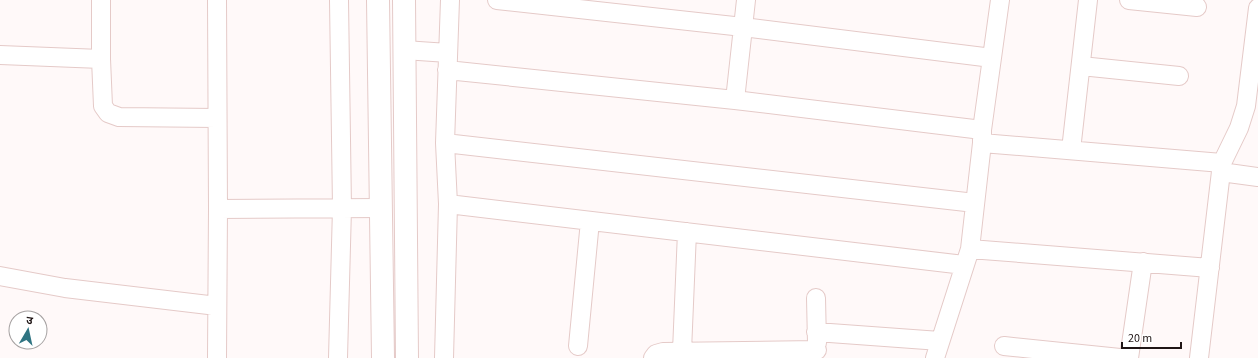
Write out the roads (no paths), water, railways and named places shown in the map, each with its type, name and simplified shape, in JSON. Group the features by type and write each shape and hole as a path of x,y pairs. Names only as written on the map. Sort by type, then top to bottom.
{"street":[{"path":"101,0 101,59 104,106 108,113 120,117 217,118"},
{"path":"216,0 218,209 217,358"},
{"path":"338,358 342,208 339,0"},
{"path":"444,358 448,204 445,143 450,0"},
{"path":"497,0 534,2 992,58"},
{"path":"735,100 746,0"},
{"path":"935,358 967,257 1000,0"},
{"path":"1071,150 1088,0"},
{"path":"1129,0 1170,2 1197,7"},
{"path":"1200,358 1222,168 1239,128 1246,106 1258,8"},
{"path":"383,358 378,10 404,10 407,358"},
{"path":"404,50 448,61 735,100 1071,150 1222,168 1258,177"},
{"path":"0,55 101,59"},
{"path":"1081,66 1179,76"},
{"path":"445,143 975,203"},
{"path":"448,204 687,232 967,257 1143,262 1210,268"},
{"path":"218,209 381,208"},
{"path":"578,346 590,221"},
{"path":"682,351 687,232"},
{"path":"382,242 406,243"},
{"path":"1129,358 1143,262"},
{"path":"0,276 65,288 217,306"},
{"path":"653,358 656,354 663,352 682,351 817,354 816,298"},
{"path":"816,332 940,341"},
{"path":"1004,346 1050,354 1120,358"}]}
